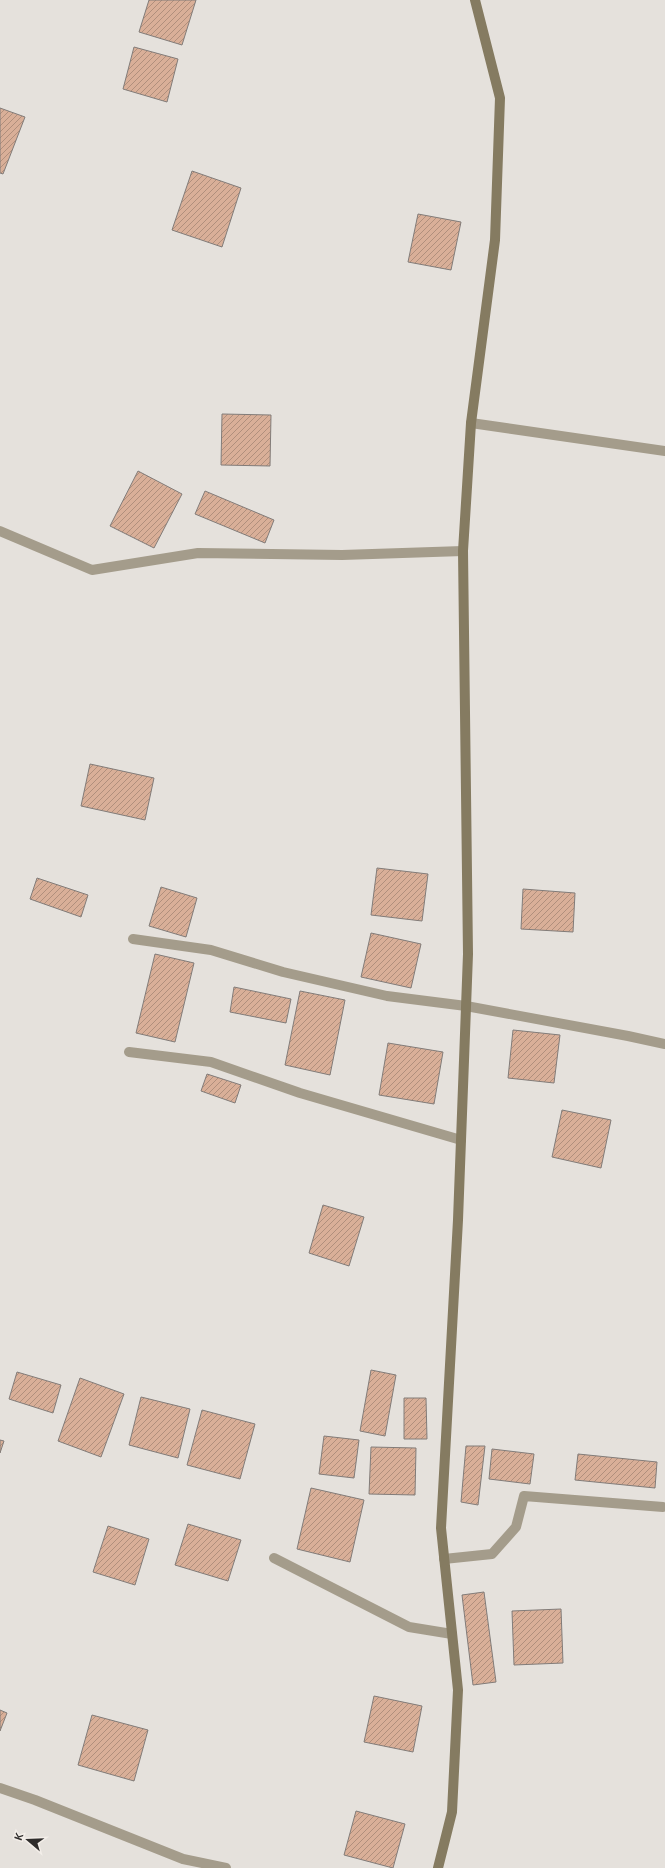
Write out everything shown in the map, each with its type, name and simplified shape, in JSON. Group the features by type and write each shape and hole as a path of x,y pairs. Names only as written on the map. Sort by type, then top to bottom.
{"street":[{"path":"438,1868 452,1812 458,1690 441,1528 461,1140 468,954 463,551 471,423 495,240 500,98 475,0"},
{"path":"471,423 665,451"},
{"path":"0,531 92,570 198,553 342,555 463,551"},
{"path":"133,939 211,950 283,972 387,996 466,1006 665,1044"},
{"path":"129,1052 211,1062 300,1093 461,1140"},
{"path":"444,1559 492,1554 516,1527 524,1496 663,1507"},
{"path":"274,1558 408,1627 452,1634"},
{"path":"0,1788 183,1859 226,1868"}],"building":[{"path":"149,0 196,0 182,45 139,32"},
{"path":"134,47 178,59 167,102 123,89"},
{"path":"0,108 25,117 3,174 0,173"},
{"path":"192,171 241,188 222,247 172,230"},
{"path":"418,214 461,222 451,270 408,262"},
{"path":"222,414 271,415 270,466 221,465"},
{"path":"138,471 182,494 154,548 110,526"},
{"path":"205,491 274,520 265,543 195,514"},
{"path":"90,764 154,778 145,820 81,806"},
{"path":"377,868 428,874 422,921 371,915"},
{"path":"37,878 88,895 81,917 30,899"},
{"path":"161,887 197,898 186,937 149,926"},
{"path":"523,889 575,893 573,932 521,929"},
{"path":"371,933 421,944 411,988 361,977"},
{"path":"155,954 194,963 175,1042 136,1033"},
{"path":"234,987 291,999 286,1023 230,1012"},
{"path":"300,991 345,1000 330,1075 285,1065"},
{"path":"513,1030 560,1035 554,1083 508,1078"},
{"path":"388,1043 443,1052 434,1104 379,1095"},
{"path":"207,1074 241,1085 235,1103 201,1091"},
{"path":"562,1110 611,1120 601,1168 552,1157"},
{"path":"323,1205 364,1217 349,1266 309,1253"},
{"path":"371,1370 396,1375 385,1436 360,1431"},
{"path":"17,1372 61,1385 53,1413 9,1399"},
{"path":"80,1378 124,1394 101,1457 58,1441"},
{"path":"141,1397 190,1409 178,1458 129,1445"},
{"path":"404,1398 426,1398 427,1439 404,1439"},
{"path":"202,1410 255,1424 240,1479 187,1465"},
{"path":"324,1436 359,1440 354,1478 319,1474"},
{"path":"0,1440 4,1441 0,1453"},
{"path":"466,1446 485,1446 478,1505 461,1502"},
{"path":"371,1447 416,1448 415,1495 369,1494"},
{"path":"492,1449 534,1454 530,1484 489,1479"},
{"path":"578,1454 657,1462 655,1488 575,1480"},
{"path":"311,1488 364,1500 350,1562 297,1549"},
{"path":"188,1524 241,1540 228,1581 175,1565"},
{"path":"108,1526 149,1539 135,1585 93,1572"},
{"path":"484,1592 496,1682 473,1685 462,1595"},
{"path":"561,1609 563,1663 514,1665 512,1611"},
{"path":"374,1696 422,1706 413,1752 364,1742"},
{"path":"0,1710 7,1713 0,1731"},
{"path":"92,1715 148,1730 134,1781 78,1765"},
{"path":"356,1811 405,1824 393,1868 344,1855"}]}
